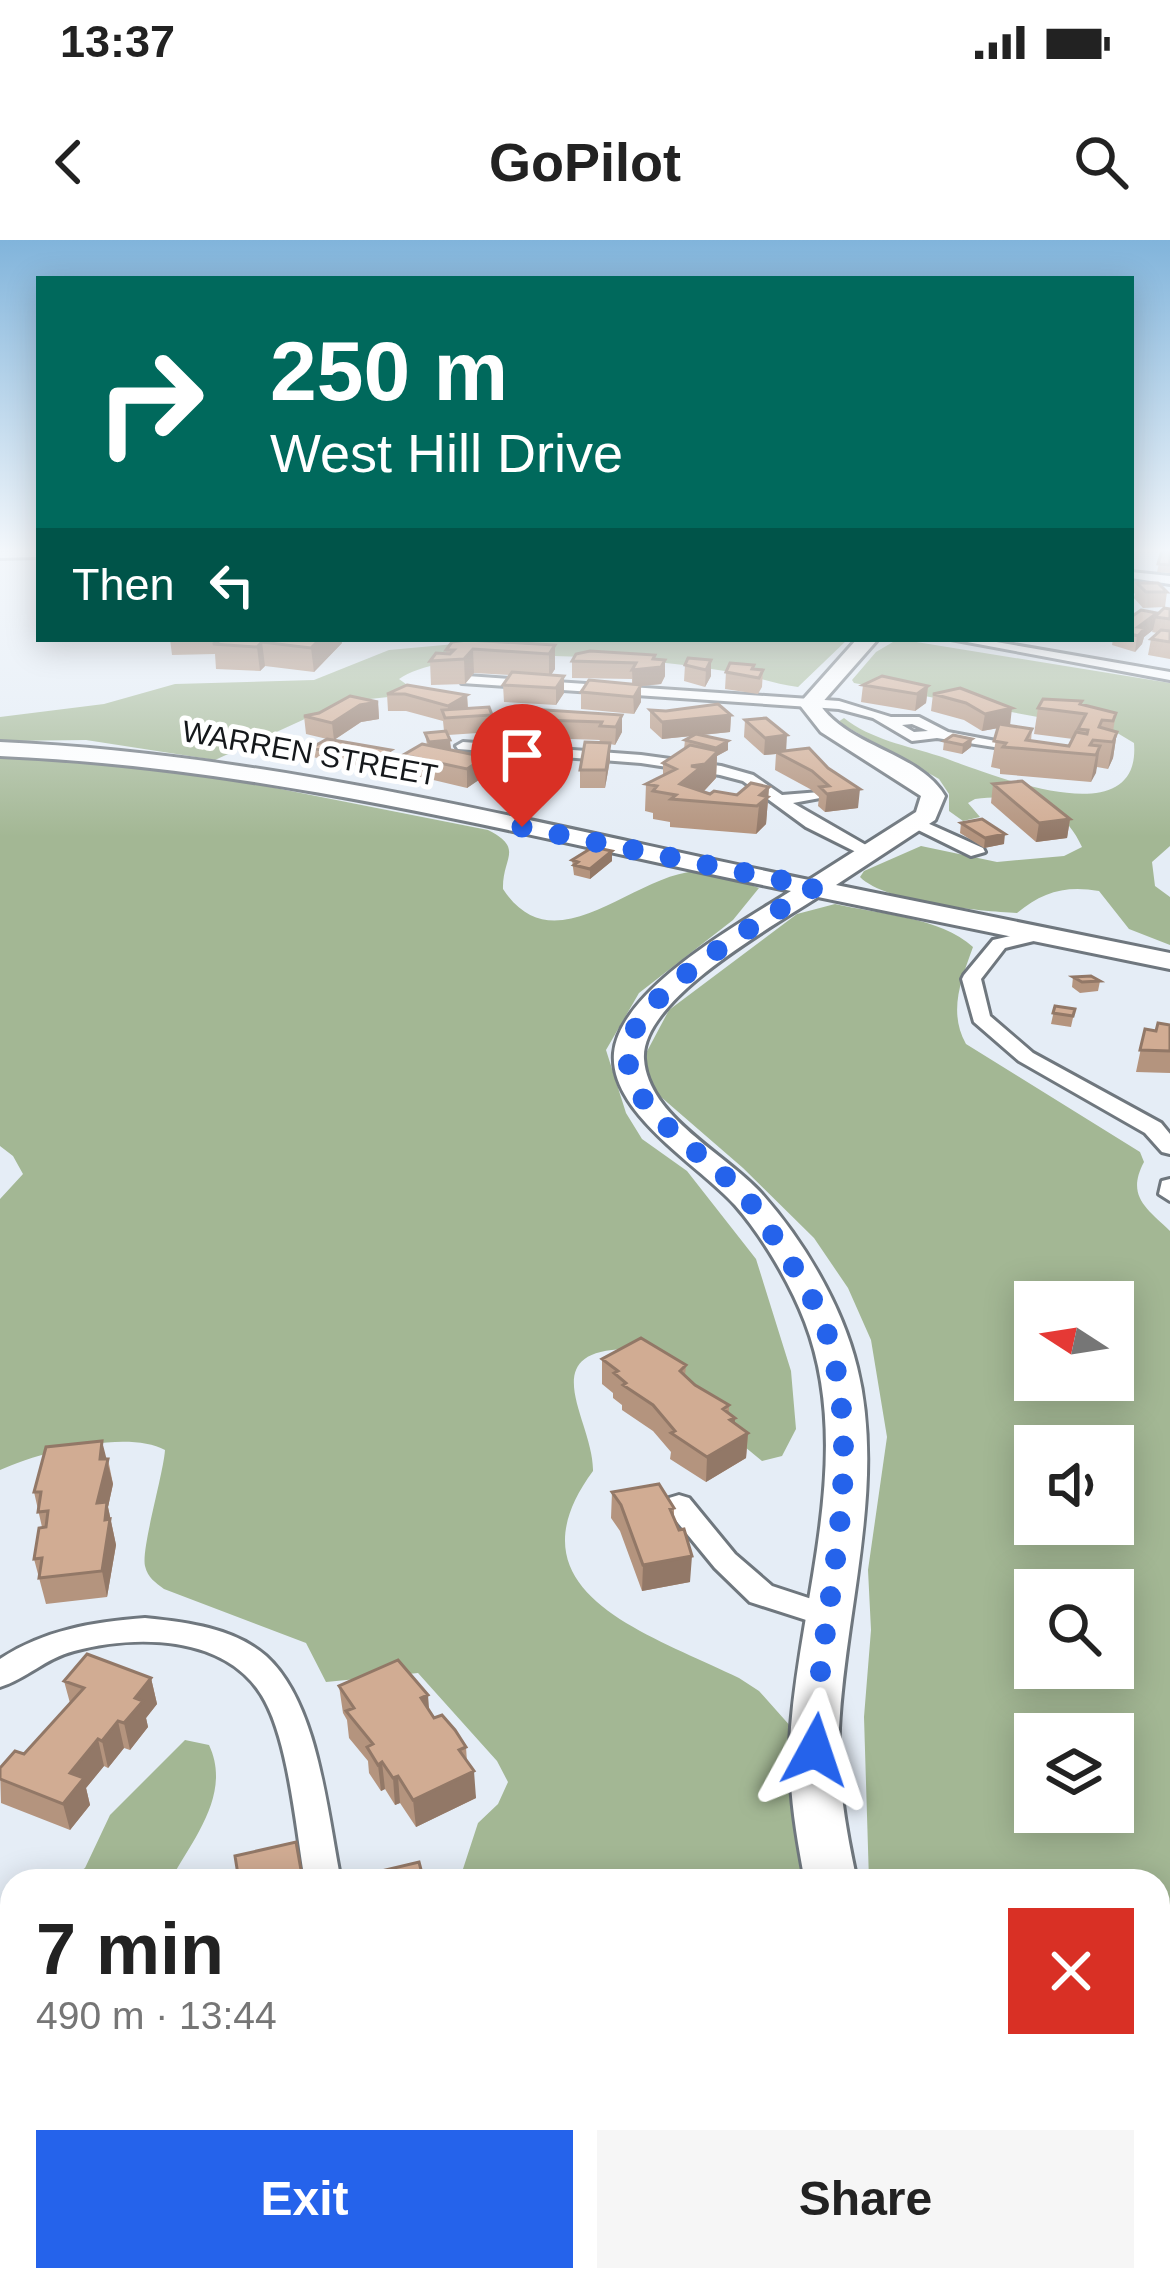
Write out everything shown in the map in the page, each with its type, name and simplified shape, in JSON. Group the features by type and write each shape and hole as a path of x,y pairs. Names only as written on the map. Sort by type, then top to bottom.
{"street":[{"path":"809,704 862,646"},
{"path":"995,646 1170,676"},
{"path":"480,678 859,709 887,721 925,722 936,726 938,734 1038,750"},
{"path":"658,690 682,686"},
{"path":"703,718 711,697"},
{"path":"809,704 831,729 928,787 932,806 916,823 815,887 659,998 631,1034 627,1055 646,1103 749,1200 824,1323 840,1391 844,1454 831,1617 815,1725 815,1776 829,1869"},
{"path":"459,751 527,744 693,774 748,778 870,852"},
{"name":"WARREN STREET","path":"0,749 114,754 208,767 1170,961"},
{"path":"613,757 617,779"},
{"path":"787,805 814,801"},
{"path":"916,823 977,852"},
{"path":"1032,936 1000,944 971,979 981,1018 1027,1057 1153,1128 1170,1147"},
{"path":"679,1505 725,1561 761,1594 831,1617"},
{"path":"0,1675 56,1647 122,1629 184,1631 223,1642 254,1660 279,1693 320,1869"}],"green space":[{"path":"437,646 841,646 798,687 669,663 567,656 515,656 427,667 399,679 410,687 407,695 342,702 215,760 86,740 0,741 0,717 104,704 175,684 314,680 389,650"},
{"path":"887,646 939,646 1170,683 1170,846 1152,862 1155,886 1170,897 1170,945 1129,929 1099,891 1055,892 1017,913 911,899 860,877 921,846 997,862 1064,856 1082,847 1052,810 1024,800 975,799 968,803 980,817 963,821 949,811 949,794 939,779 838,722 844,718 889,741 1056,792 1087,794 1113,788 1130,772 1134,743 1114,731 854,683 876,652"},
{"path":"0,755 180,769 488,830 509,849 503,889 523,911 546,920 594,911 671,876 696,871 759,888 733,920 639,993 606,1050 626,1113 642,1139 687,1171 756,1259 791,1371 796,1429 782,1456 762,1461 626,1349 598,1353 581,1362 575,1375 593,1471 570,1513 565,1549 576,1579 599,1604 630,1625 739,1678 759,1691 792,1728 800,1869 463,1869 478,1823 498,1804 508,1782 497,1761 418,1673 326,1682 306,1643 155,1582 146,1570 145,1557 165,1450 149,1444 106,1442 59,1450 0,1470 0,1199 23,1174 13,1156 0,1146"},
{"path":"835,904 926,923 973,947 957,1008 966,1044 1140,1152 1144,1162 1137,1184 1141,1201 1170,1231 1170,1869 869,1869 864,1717 871,1630 868,1570 887,1437 871,1340 848,1288 814,1238 743,1168 646,1084 644,1057 669,1010 797,914"},
{"path":"185,1740 209,1745 215,1763 213,1798 177,1869 84,1869 110,1815"}],"building":[{"path":"449,646 555,646 549,654 473,649 464,659 430,661 436,653 454,650 446,650"},
{"path":"576,654 655,655 653,659 665,660 661,667 632,670 636,663 572,661"},
{"path":"688,658 711,660 706,670 685,665"},
{"path":"730,663 763,670 759,678 726,672"},
{"path":"512,672 564,676 556,688 503,685"},
{"path":"882,676 928,686 917,694 863,685"},
{"path":"589,680 641,685 634,697 581,692"},
{"path":"407,685 467,695 448,706 387,694"},
{"path":"960,688 1012,708 985,714 933,694"},
{"path":"350,696 378,702 360,705 332,723 304,716 319,713"},
{"path":"1043,699 1082,701 1080,704 1116,713 1113,721 1102,720 1099,727 1117,732 1113,742 1093,740 1090,745 1100,746 1096,755 1003,747 1006,743 994,741 999,724 1032,729 1026,740 1069,746 1076,732 1087,734 1088,730 1078,729 1086,714 1038,708"},
{"path":"718,704 731,715 662,722 650,710 666,711"},
{"path":"489,707 492,715 445,718 442,710"},
{"path":"515,708 622,715 616,727 600,726 602,722 507,719"},
{"path":"766,718 787,735 765,738 745,720"},
{"path":"446,731 450,740 429,742 425,733"},
{"path":"488,733 542,737 536,747 482,742"},
{"path":"696,734 728,741 716,748 685,740"},
{"path":"953,735 972,739 963,745 944,741"},
{"path":"327,739 391,750 374,760 311,748"},
{"path":"585,742 610,743 606,770 580,770"},
{"path":"422,744 485,757 467,769 403,755"},
{"path":"690,745 718,751 705,764 691,766 700,768 680,784 710,794 737,795 751,783 769,787 760,795 768,797 757,806 671,799 676,795 653,791 657,786 646,784 676,769 663,763"},
{"path":"809,748 828,768 860,789 827,794 820,787 829,786 812,771 776,752"},
{"path":"500,764 554,769 547,779 492,774"},
{"path":"1022,781 1070,819 1039,823 993,784"},
{"path":"982,819 1005,834 985,838 961,823"},
{"path":"593,847 612,851 590,869 574,865 578,862 572,860"},
{"path":"1091,976 1100,981 1082,982 1073,977"},
{"path":"1055,1006 1075,1009 1073,1016 1053,1013"},
{"path":"1158,1023 1170,1025 1170,1051 1140,1050 1145,1029 1156,1031"},
{"path":"641,1338 686,1365 680,1371 729,1405 723,1409 735,1418 730,1420 748,1433 707,1457 671,1433 675,1431 653,1405 623,1385 626,1383 614,1373 618,1371 602,1359"},
{"path":"102,1441 100,1459 108,1459 97,1503 107,1502 105,1520 110,1519 102,1571 39,1578 42,1558 34,1559 39,1528 46,1527 48,1511 38,1512 41,1492 34,1492 46,1447"},
{"path":"659,1484 674,1508 670,1509 679,1530 684,1529 692,1556 643,1565 612,1492"},
{"path":"87,1654 151,1678 135,1698 143,1701 124,1723 118,1721 102,1741 98,1739 70,1773 84,1778 63,1804 0,1779 0,1768 15,1751 24,1754 84,1688 64,1681"},
{"path":"398,1660 428,1695 421,1698 434,1718 442,1715 455,1730 466,1747 459,1750 474,1771 413,1800 398,1776 393,1778 382,1762 378,1765 367,1747 373,1744 346,1711 354,1708 339,1686"},
{"path":"296,1842 301,1869 237,1869 235,1856"},
{"path":"419,1862 421,1869 390,1869"}],"route":[{"path":"522,827 815,887 659,998 631,1034 627,1055 646,1103 749,1200 824,1323 840,1391 844,1454 836,1578 815,1750"}]}
